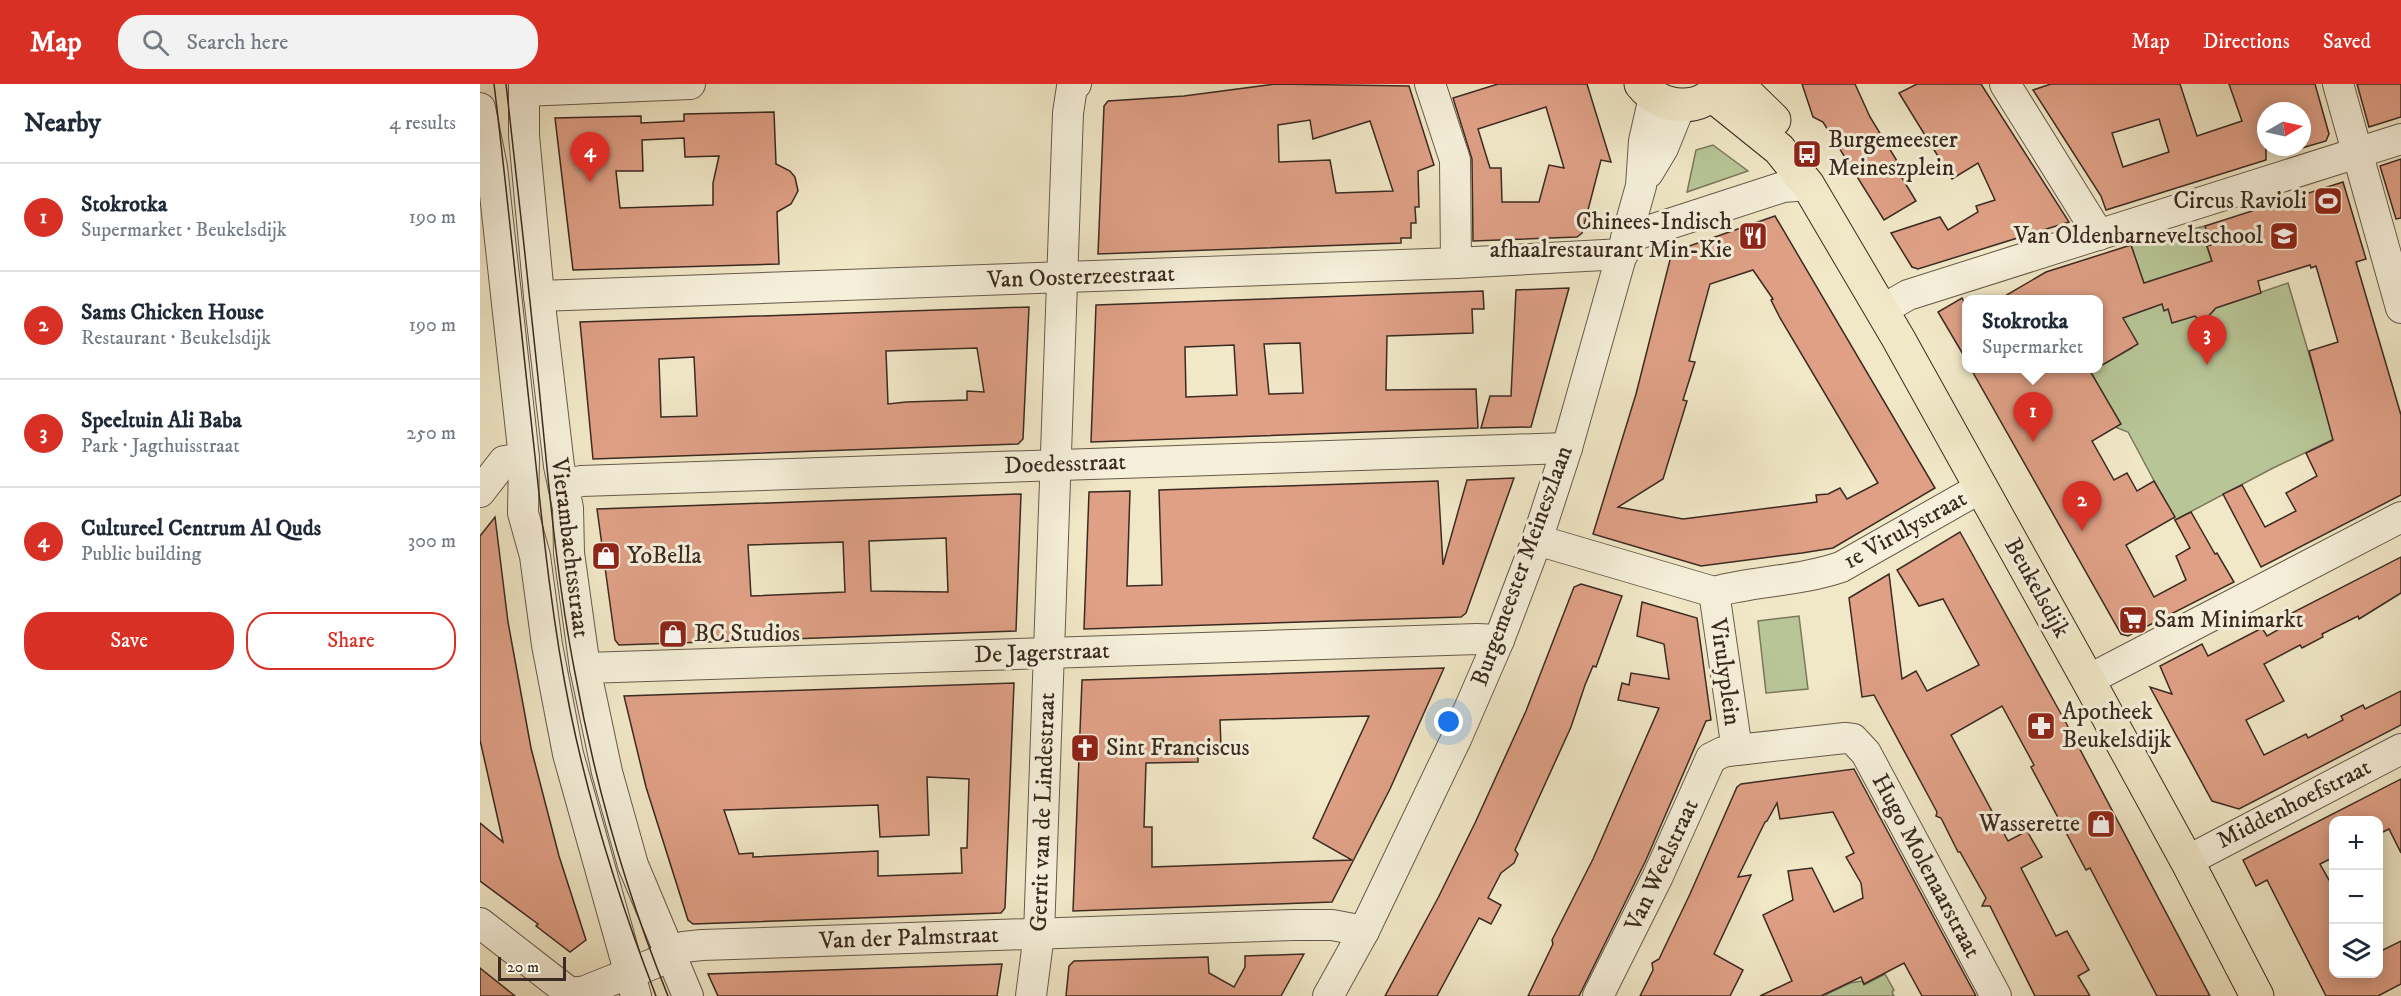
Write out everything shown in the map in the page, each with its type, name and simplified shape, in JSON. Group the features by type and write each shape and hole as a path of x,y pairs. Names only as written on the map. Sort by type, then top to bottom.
{"main road":[{"path":"1658,95 1699,102 1724,88"},
{"name":"Beukelsdijk","path":"1724,88 1808,185 1882,310 2187,861 2257,996"}],"street":[{"path":"524,88 690,84"},
{"path":"1430,84 1455,160 1455,263"},
{"path":"2005,84 2099,236"},
{"path":"2338,84 2401,308"},
{"name":"Gerrit van de Lindestraat","path":"1031,996 1039,934 1064,278 1068,113 1074,86"},
{"name":"Vierambachtsstraat","path":"524,88 524,136 539,296 560,466 568,508 568,553 585,668 607,772 633,865 688,996"},
{"path":"1625,246 1641,186 1644,141 1658,95"},
{"name":"Vierambachtsstraat","path":"480,108 514,460 523,513 535,556 568,754 632,985"},
{"path":"1882,310 1908,295 2401,139"},
{"path":"1625,246 1783,187 1808,185"},
{"name":"Van Oosterzeestraat","path":"539,296 1455,263 1625,246"},
{"name":"Burgemeester Meineszlaan","path":"1328,996 1364,931 1457,737 1499,640 1537,540 1567,448 1625,246"},
{"name":"Doedesstraat","path":"564,486 581,481 1567,448"},
{"path":"480,492 514,460"},
{"name":"1e Virulystraat","path":"1827,572 1841,567 1982,487"},
{"path":"2088,680 2401,517"},
{"path":"1537,540 1713,592"},
{"name":"Virulyplein","path":"1827,572 1740,585 1713,592 1737,750 1853,739"},
{"name":"De Jagerstraat","path":"585,668 1465,639 1499,640"},
{"name":"Hugo Molenaarstraat","path":"1853,739 1866,753 1996,996"},
{"name":"Middenhoefstraat","path":"2187,861 2401,749"},
{"name":"Van Weelstraat","path":"1598,996 1653,887 1711,758 1723,752 1737,750"},
{"name":"Van der Palmstraat","path":"480,923 570,993 632,985 683,947 702,945 1294,925 1332,925 1364,931"}],"green space":[{"path":"1713,145 1748,171 1687,192 1696,150"},
{"path":"2205,226 2211,245 2207,247 2226,304 2288,283 2334,439 2273,468 2175,520 2128,432 2043,399 2088,373 2103,373 2103,365 2132,348 2111,313 2151,308 2131,245"},
{"path":"1799,616 1808,689 1766,693 1758,621"},
{"path":"1885,974 1894,990 1892,992 1894,996 1823,996 1850,983 1862,981 1864,985"}],"building":[{"path":"1275,84 1409,86 1434,165 1418,171 1419,207 1415,207 1416,223 1411,223 1411,238 1401,238 1401,243 1098,254 1104,106 1108,101 1184,96","holes":["1310,120 1313,139 1370,121 1393,191 1336,193 1330,160 1279,162 1278,125"]},
{"path":"1498,84 1587,84 1611,162 1601,160 1582,233 1577,237 1473,241 1472,159 1453,98","holes":["1546,107 1564,168 1549,165 1539,202 1502,202 1501,168 1490,168 1478,129"]},
{"path":"1802,84 1855,84 1870,117 1897,161 1893,163 1916,201 1884,220 1823,122 1813,117"},
{"path":"1917,84 1981,84 2069,222 1918,269 1912,267 1891,233 1940,217 1948,230 1978,212 1976,206 1995,200 1978,163 1952,179 1899,93"},
{"path":"2051,84 2180,84 2197,136 2242,121 2229,84 2315,84 2329,134 2326,141 2311,145 2311,102 2257,102 2257,156 2266,156 2266,160 2106,210 2101,196 2033,90","holes":["2159,119 2169,152 2123,167 2112,133"]},
{"path":"2357,84 2401,84 2401,117 2369,127"},
{"path":"774,112 776,164 790,171 795,177 798,191 791,204 777,212 779,264 573,270 555,118 641,116 641,123 684,121 684,114","holes":["684,138 685,157 719,156 713,183 713,205 620,208 616,171 643,171 642,140"]},
{"path":"2401,159 2401,218 2396,219 2380,166"},
{"path":"2343,182 2366,259 2356,262 2401,415 2401,495 2261,567 2223,494 2242,485 2265,527 2296,511 2286,493 2317,476 2306,453 2333,440 2309,351 2338,342 2316,266 2311,268 2310,265 2258,281 2261,293 2216,308 2202,323 2195,316 2172,323 2168,309 2164,311 2162,304 2123,318 2138,344 2103,365 2103,295 2007,295 2046,272 2131,245 2144,283 2212,261 2207,246 2211,245 2205,226"},
{"path":"1775,216 1935,488 1833,548 1802,553 1701,566 1593,534 1636,394 1672,252","holes":["1753,270 1773,299 1771,300 1780,318 1878,483 1847,499 1840,488 1828,494 1816,495 1817,502 1683,519 1618,507 1663,479 1687,401 1683,400 1695,362 1689,361 1710,284"]},
{"path":"1569,288 1531,427 1481,428 1490,396 1511,396 1516,290"},
{"path":"1483,291 1484,309 1472,309 1473,333 1387,336 1386,390 1476,389 1478,428 1091,442 1096,305","holes":["1300,343 1303,393 1269,394 1264,344","1234,345 1237,395 1186,397 1185,347"]},
{"path":"1962,298 1962,353 1938,312"},
{"path":"1029,307 1023,439 1018,444 593,459 580,322","holes":["977,348 984,392 967,391 967,400 888,404 886,351","694,357 697,416 661,417 659,359"]},
{"path":"1973,373 2091,373 2121,424 2092,441 2114,480 2127,473 2137,491 2154,481 2175,517 2126,545 2154,597 2186,580 2176,556 2190,548 2175,520 2191,512 2234,582 2128,636 2121,634"},
{"path":"1514,478 1466,613 1461,617 1084,629 1089,492 1130,491 1127,586 1162,585 1159,490 1438,481 1443,565 1467,480"},
{"path":"1021,494 1016,631 619,645 615,640 597,509","holes":["946,538 948,592 871,591 869,541","843,542 845,592 751,596 748,545"]},
{"path":"495,517 508,622 531,748 559,856 586,940 570,952 536,926 538,924 480,881 480,823 503,842 480,740 480,536"},
{"path":"1960,532 2065,721 2210,996 2157,996 2090,868 2086,870 2031,767 2034,765 2002,706 1951,735 2008,841 2027,831 2042,857 2021,868 2056,936 2067,931 2089,970 2078,976 2090,996 2035,996 1990,906 1982,906 1986,898 1958,852 1941,818 1936,816 1937,812 1874,695 1862,697 1849,598 1889,574 1902,679 1916,671 1927,691 1979,665 1943,599 1919,606 1897,570"},
{"path":"2401,557 2401,593 2359,619 2358,616 2322,634 2323,637 2302,648 2300,645 2264,664 2284,701 2246,720 2264,755 2306,734 2308,738 2343,720 2341,716 2363,705 2365,709 2401,691 2401,725 2239,809 2212,801 2150,687 2172,694 2160,666 2202,644 2208,656 2262,628 2267,636 2290,623 2286,616"},
{"path":"1581,584 1622,596 1596,667 1593,666 1585,685 1571,727 1515,850 1518,854 1514,863 1501,873 1488,898 1501,905 1491,924 1479,918 1437,996 1385,996 1475,823 1526,711 1574,587"},
{"path":"1642,602 1697,618 1711,720 1706,721 1646,860 1579,996 1528,996 1553,944 1552,940 1593,859 1659,708 1618,700 1622,683 1629,685 1631,673 1669,679 1664,644 1637,636"},
{"path":"1444,668 1390,789 1332,902 1073,911 1082,680","holes":["1369,716 1313,838 1352,860 1152,867 1152,827 1144,827 1146,763 1198,762 1198,749 1221,748 1220,720"]},
{"path":"1014,683 1005,908 1001,913 693,924 688,920 646,787 624,696","holes":["927,777 969,779 967,848 961,848 962,873 878,876 878,851 753,857 753,853 739,854 724,810 878,805 880,837 929,835"]},
{"path":"1854,769 1976,996 1922,996 1904,963 1864,984 1861,977 1821,996 1760,996 1792,981 1763,915 1793,900 1788,871 1812,868 1834,912 1863,898 1861,883 1846,857 1854,853 1833,812 1780,819 1777,803 1738,877 1751,875 1714,954 1743,970 1730,996 1640,996 1653,970 1652,963 1659,959 1737,787 1741,784"},
{"path":"2401,779 2401,853 2389,829 2383,832 2383,816 2329,816 2329,860 2320,864 2329,880 2329,978 2383,978 2383,950 2401,941 2401,984 2378,996 2326,996 2267,880 2256,886 2243,860"},
{"path":"1304,954 1281,996 1066,996 1069,966 1074,961 1208,957 1209,973 1234,987 1245,967 1245,956"},
{"path":"1002,964 997,996 718,996 708,974"},
{"path":"480,968 515,996 480,996"}],"tram line":[{"path":"494,84 546,552 564,678 578,747 597,819 618,890 656,996"},
{"path":"506,84 553,526 568,636 592,756 613,837 668,996"}],"place":[{"name":"Burgemeester Meineszplein","path":"1807,154"},
{"name":"Cultureel Centrum Al Quds","path":"590,182"},
{"name":"Circus Ravioli","path":"2328,201"},
{"name":"Chinees-Indisch afhaalrestaurant Min-Kie","path":"1753,236"},
{"name":"Van Oldenbarneveltschool","path":"2284,236"},
{"name":"Speeltuin Ali Baba","path":"2207,365"},
{"name":"Stokrotka","path":"2033,442"},
{"name":"Sams Chicken House","path":"2082,531"},
{"name":"YoBella","path":"606,556"},
{"name":"Sam Minimarkt","path":"2133,620"},
{"name":"BC Studios","path":"673,634"},
{"name":"Apotheek Beukelsdijk","path":"2041,726"},
{"name":"Sint Franciscus","path":"1085,748"},
{"name":"Wasserette","path":"2101,824"}]}
